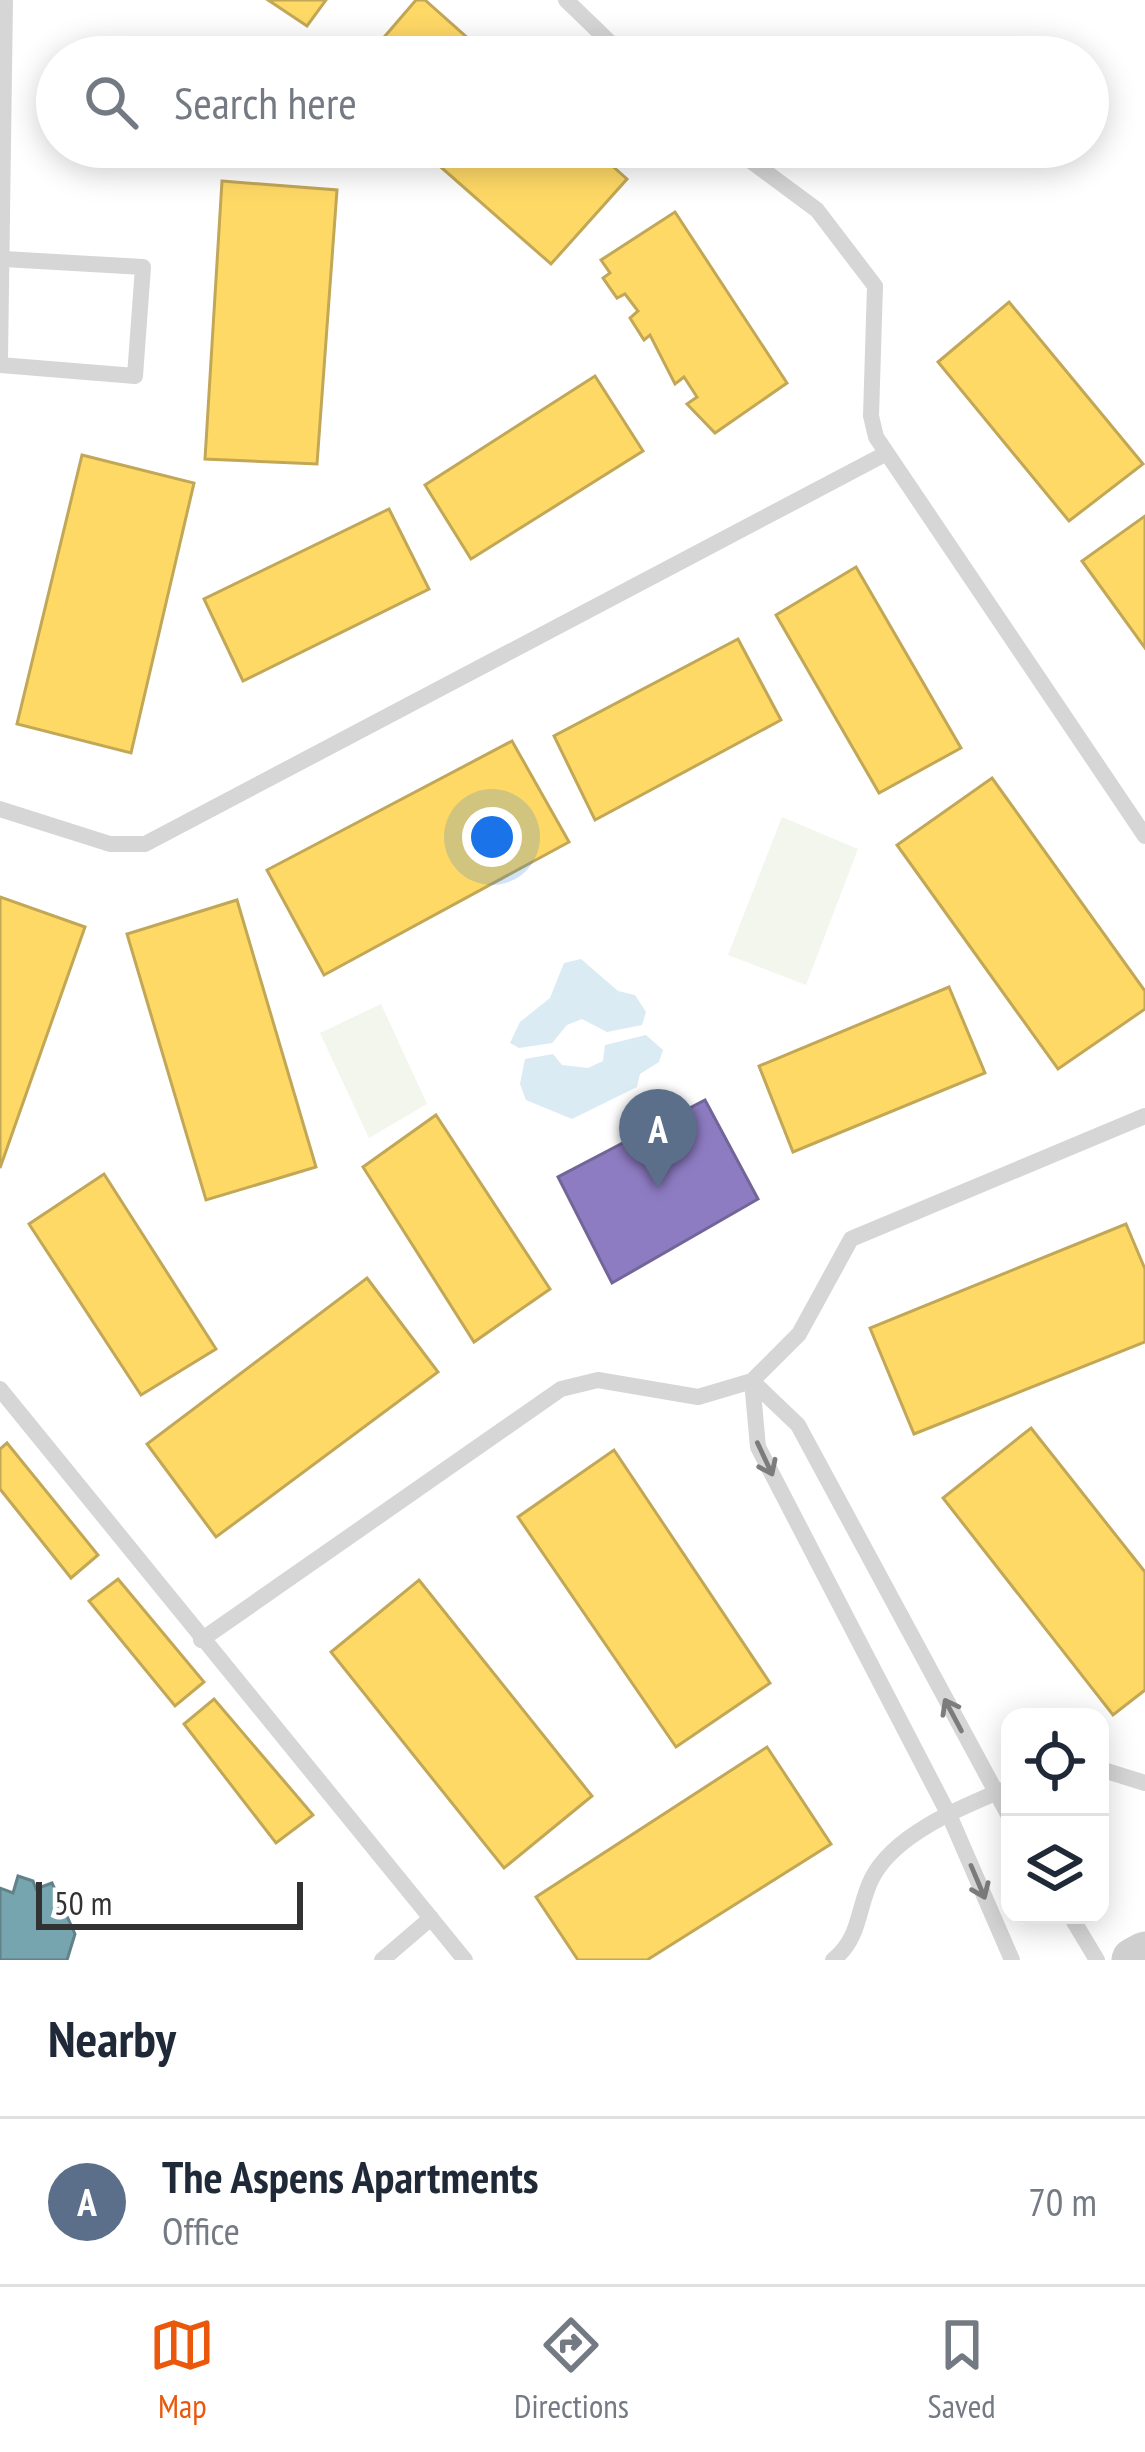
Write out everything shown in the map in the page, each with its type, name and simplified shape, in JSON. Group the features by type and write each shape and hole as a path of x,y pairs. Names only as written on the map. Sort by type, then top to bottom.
{"main road":[{"path":"1134,1960 1145,1954"}],"lane":[{"path":"4,259 143,267 135,376 0,362 5,0"},
{"path":"566,0 603,36"},
{"path":"761,168 818,210 875,286 871,416 885,454 1145,836"},
{"path":"0,809 110,844 145,844 885,454"},
{"path":"201,1640 561,1389 598,1379 698,1397 752,1381 800,1334 851,1239 1145,1116"},
{"path":"752,1381 798,1425 1001,1786"},
{"path":"752,1381 758,1447 950,1817 1012,1960"},
{"path":"0,1389 465,1960"},
{"path":"1109,1772 1145,1783"},
{"path":"833,1960 855,1935 882,1863 909,1840 1001,1791"},
{"path":"382,1960 431,1918"},
{"path":"1075,1924 1097,1960"}],"shaded area":[{"path":"782,817 858,849 806,985 728,955"},
{"path":"581,959 618,991 635,995 646,1012 642,1025 607,1032 582,1019 567,1025 552,1043 519,1048 510,1043 520,1022 550,998 564,963"},
{"path":"381,1004 427,1104 369,1138 320,1033"},
{"path":"646,1035 663,1050 659,1062 640,1074 637,1087 572,1119 526,1100 520,1084 525,1059 553,1054 562,1065 588,1068 603,1061 605,1045"}],"building: Homes":[{"path":"268,0 326,0 307,26"},
{"path":"416,0 425,0 465,36 385,36"},
{"path":"442,168 615,168 627,179 551,264"},
{"path":"222,181 337,190 317,464 205,459"},
{"path":"675,212 787,383 715,433 687,404 697,397 684,377 675,384 650,335 644,340 630,318 638,311 625,294 617,298 603,278 610,273 601,260"},
{"path":"1009,302 1143,464 1069,521 938,362"},
{"path":"595,376 643,451 471,559 425,485"},
{"path":"82,455 194,483 131,753 17,724"},
{"path":"389,509 429,589 243,681 204,599"},
{"path":"1145,516 1145,648 1082,561"},
{"path":"856,567 961,748 879,793 776,615"},
{"path":"738,639 781,720 595,820 554,736"},
{"path":"512,741 569,842 324,975 267,870"},
{"path":"992,778 1145,991 1145,1009 1058,1069 897,845"},
{"path":"0,897 85,927 0,1168"},
{"path":"237,900 316,1167 206,1200 127,934"},
{"path":"949,987 985,1073 793,1152 759,1066"},
{"path":"436,1115 550,1289 474,1342 363,1167"},
{"path":"104,1174 216,1349 141,1395 29,1224"},
{"path":"1126,1224 1145,1269 1145,1342 914,1434 870,1328"},
{"path":"367,1278 438,1372 216,1537 147,1444"},
{"path":"1031,1428 1145,1572 1145,1690 1113,1715 943,1498"},
{"path":"7,1443 98,1555 71,1578 0,1489 0,1449"},
{"path":"614,1450 770,1683 676,1747 518,1517"},
{"path":"118,1579 204,1682 175,1706 89,1601"},
{"path":"419,1580 592,1796 504,1868 331,1652"},
{"path":"214,1699 313,1815 276,1843 184,1724"},
{"path":"767,1747 831,1844 647,1960 578,1960 536,1897"}],"building: Offices":[{"path":"705,1100 758,1199 612,1283 558,1177"}],"building: Public":[{"path":"18,1876 33,1881 36,1889 52,1883 75,1934 67,1960 0,1960 0,1888 13,1893"}],"place":[{"name":"The Aspens Apartments","path":"658,1188"}]}
